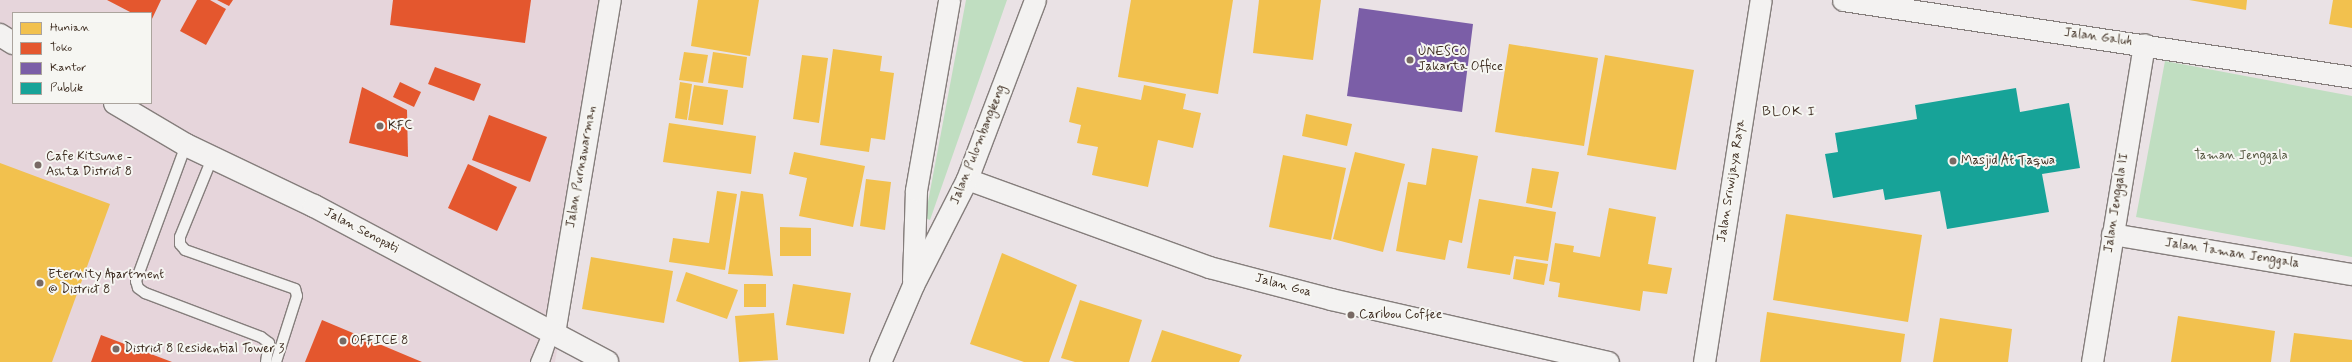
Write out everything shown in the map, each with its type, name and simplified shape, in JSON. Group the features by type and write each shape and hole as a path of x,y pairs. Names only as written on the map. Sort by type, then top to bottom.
{"main road":[{"path":"0,36 12,42"},
{"name":"Jalan Senopati","path":"117,104 186,145 213,156 314,206 607,362"}],"street":[{"name":"Jalan Purnawarman","path":"551,332 610,0"},
{"name":"Jalan Pulombangkeng","path":"913,285 916,190 949,0"},
{"name":"Jalan Pulombangkeng","path":"880,362 913,285 939,237 967,179 1035,0"},
{"name":"Jalan Sriwijaya Raya","path":"1704,362 1761,0"},
{"name":"Jalan Galuh","path":"1843,0 2144,44 2352,77"},
{"name":"Jalan Jenggala II","path":"2092,362 2144,44"},
{"name":"Jalan Goa","path":"967,179 1210,267 1331,299 1608,362"},
{"path":"915,230 920,236 939,237"},
{"name":"Jalan Taman Jenggala","path":"2112,234 2352,274"}],"lane":[{"path":"186,145 136,281 138,288 145,293 261,337 269,344 266,362"},
{"path":"213,156 180,237 180,244 184,250 295,289 297,296 276,362"},
{"path":"536,362 551,332"},
{"path":"544,362 551,332"}],"shaded area":[{"path":"0,0 619,0 555,362 0,362"}],"green space":[{"path":"966,0 1007,0 930,220 925,218"},
{"name":"Taman Jenggala","path":"2165,61 2352,96 2352,257 2136,217"}],"building: Hunian":[{"path":"698,0 759,0 750,56 691,46"},
{"path":"1131,0 1233,0 1218,94 1118,77"},
{"path":"1259,0 1321,0 1313,60 1253,53"},
{"path":"2189,0 2247,0 2246,10"},
{"path":"2333,0 2352,0 2352,28 2329,24"},
{"path":"1509,44 1598,58 1584,146 1495,132"},
{"path":"833,49 882,56 880,71 894,73 885,140 871,138 869,152 820,145"},
{"path":"684,52 708,55 703,83 679,80"},
{"path":"713,52 747,57 743,88 708,83"},
{"path":"802,55 828,58 819,123 793,119"},
{"path":"1605,55 1694,70 1676,170 1587,155"},
{"path":"680,82 692,84 687,120 675,118"},
{"path":"694,85 728,90 723,125 688,120"},
{"path":"1144,85 1186,94 1183,109 1201,113 1193,148 1158,140 1148,187 1092,175 1098,147 1077,143 1081,125 1069,122 1077,87 1141,100"},
{"path":"1306,114 1352,124 1347,146 1302,136"},
{"path":"669,123 756,136 751,174 663,162"},
{"path":"1432,148 1478,156 1462,243 1449,240 1445,260 1396,251 1408,182 1426,185"},
{"path":"794,152 865,166 853,227 799,216 807,178 789,174"},
{"path":"1355,152 1405,164 1383,252 1333,239"},
{"path":"1283,155 1346,168 1331,240 1269,227"},
{"name":"Eternity Apartment @ District 8","path":"0,163 110,204 52,362 0,362"},
{"path":"1532,168 1559,172 1552,208 1526,203"},
{"path":"866,179 891,182 885,230 860,226"},
{"path":"717,191 737,194 725,270 669,262 673,238 709,243"},
{"path":"741,191 763,194 773,276 728,274"},
{"path":"1479,199 1556,212 1548,261 1514,256 1510,275 1467,268"},
{"path":"1609,208 1656,217 1648,264 1672,268 1667,294 1643,291 1640,311 1558,297 1560,283 1549,281 1555,243 1574,246 1573,252 1600,257"},
{"path":"1786,214 1922,235 1908,322 1773,300"},
{"path":"780,227 811,228 811,256 780,256"},
{"path":"1002,253 1077,285 1049,362 1024,362 970,344"},
{"path":"591,257 673,271 664,323 582,309"},
{"path":"1516,259 1548,264 1544,285 1513,279"},
{"path":"686,272 738,290 727,319 676,301"},
{"path":"744,284 766,284 766,307 744,307"},
{"path":"793,284 851,293 844,334 786,325"},
{"path":"1080,300 1142,320 1129,362 1075,362 1061,358"},
{"path":"1767,312 1905,334 1901,362 1760,362"},
{"path":"774,313 778,360 739,362 735,316"},
{"path":"2178,316 2275,331 2271,362 2171,362"},
{"path":"1940,318 2012,329 2008,362 1933,362"},
{"path":"1162,330 1242,355 1239,362 1151,362"},
{"path":"2294,333 2352,340 2352,362 2290,362"}],"building: Toko":[{"path":"107,0 161,0 152,19 152,12 130,12"},
{"path":"197,0 210,0 226,9 206,45 180,31"},
{"path":"217,0 233,0 229,6"},
{"path":"393,0 531,0 525,43 390,25"},
{"path":"435,67 481,84 474,101 428,84"},
{"path":"400,82 421,92 414,107 393,97"},
{"name":"KFC","path":"362,87 407,110 408,157 349,143"},
{"path":"489,115 547,137 530,182 472,160"},
{"path":"468,164 517,187 497,231 448,208"},
{"name":"OFFICE 8","path":"322,320 422,362 305,362"},
{"name":"District 8 Residential Tower 3","path":"101,335 172,362 91,362"}],"building: Kantor":[{"name":"UNESCO Jakarta Office","path":"1359,8 1473,24 1462,112 1347,96"}],"building: Publik":[{"name":"Masjid At Taqwa","path":"2016,88 2020,112 2069,103 2080,168 2042,174 2049,212 1947,229 1940,191 1885,200 1883,189 1833,198 1825,154 1838,152 1835,133 1917,119 1915,105"}],"place":[{"name":"UNESCO Jakarta Office","path":"1410,60"},
{"name":"KFC","path":"380,126"},
{"name":"Masjid At Taqwa","path":"1953,161"},
{"name":"Cafe Kitsune - Ashta District 8","path":"38,165"},
{"name":"Eternity Apartment @ District 8","path":"40,283"},
{"name":"Caribou Coffee","path":"1351,315"},
{"name":"OFFICE 8","path":"343,341"},
{"name":"District 8 Residential Tower 3","path":"116,349"}],"district":[{"name":"BLOK I","path":"1789,111"}]}
